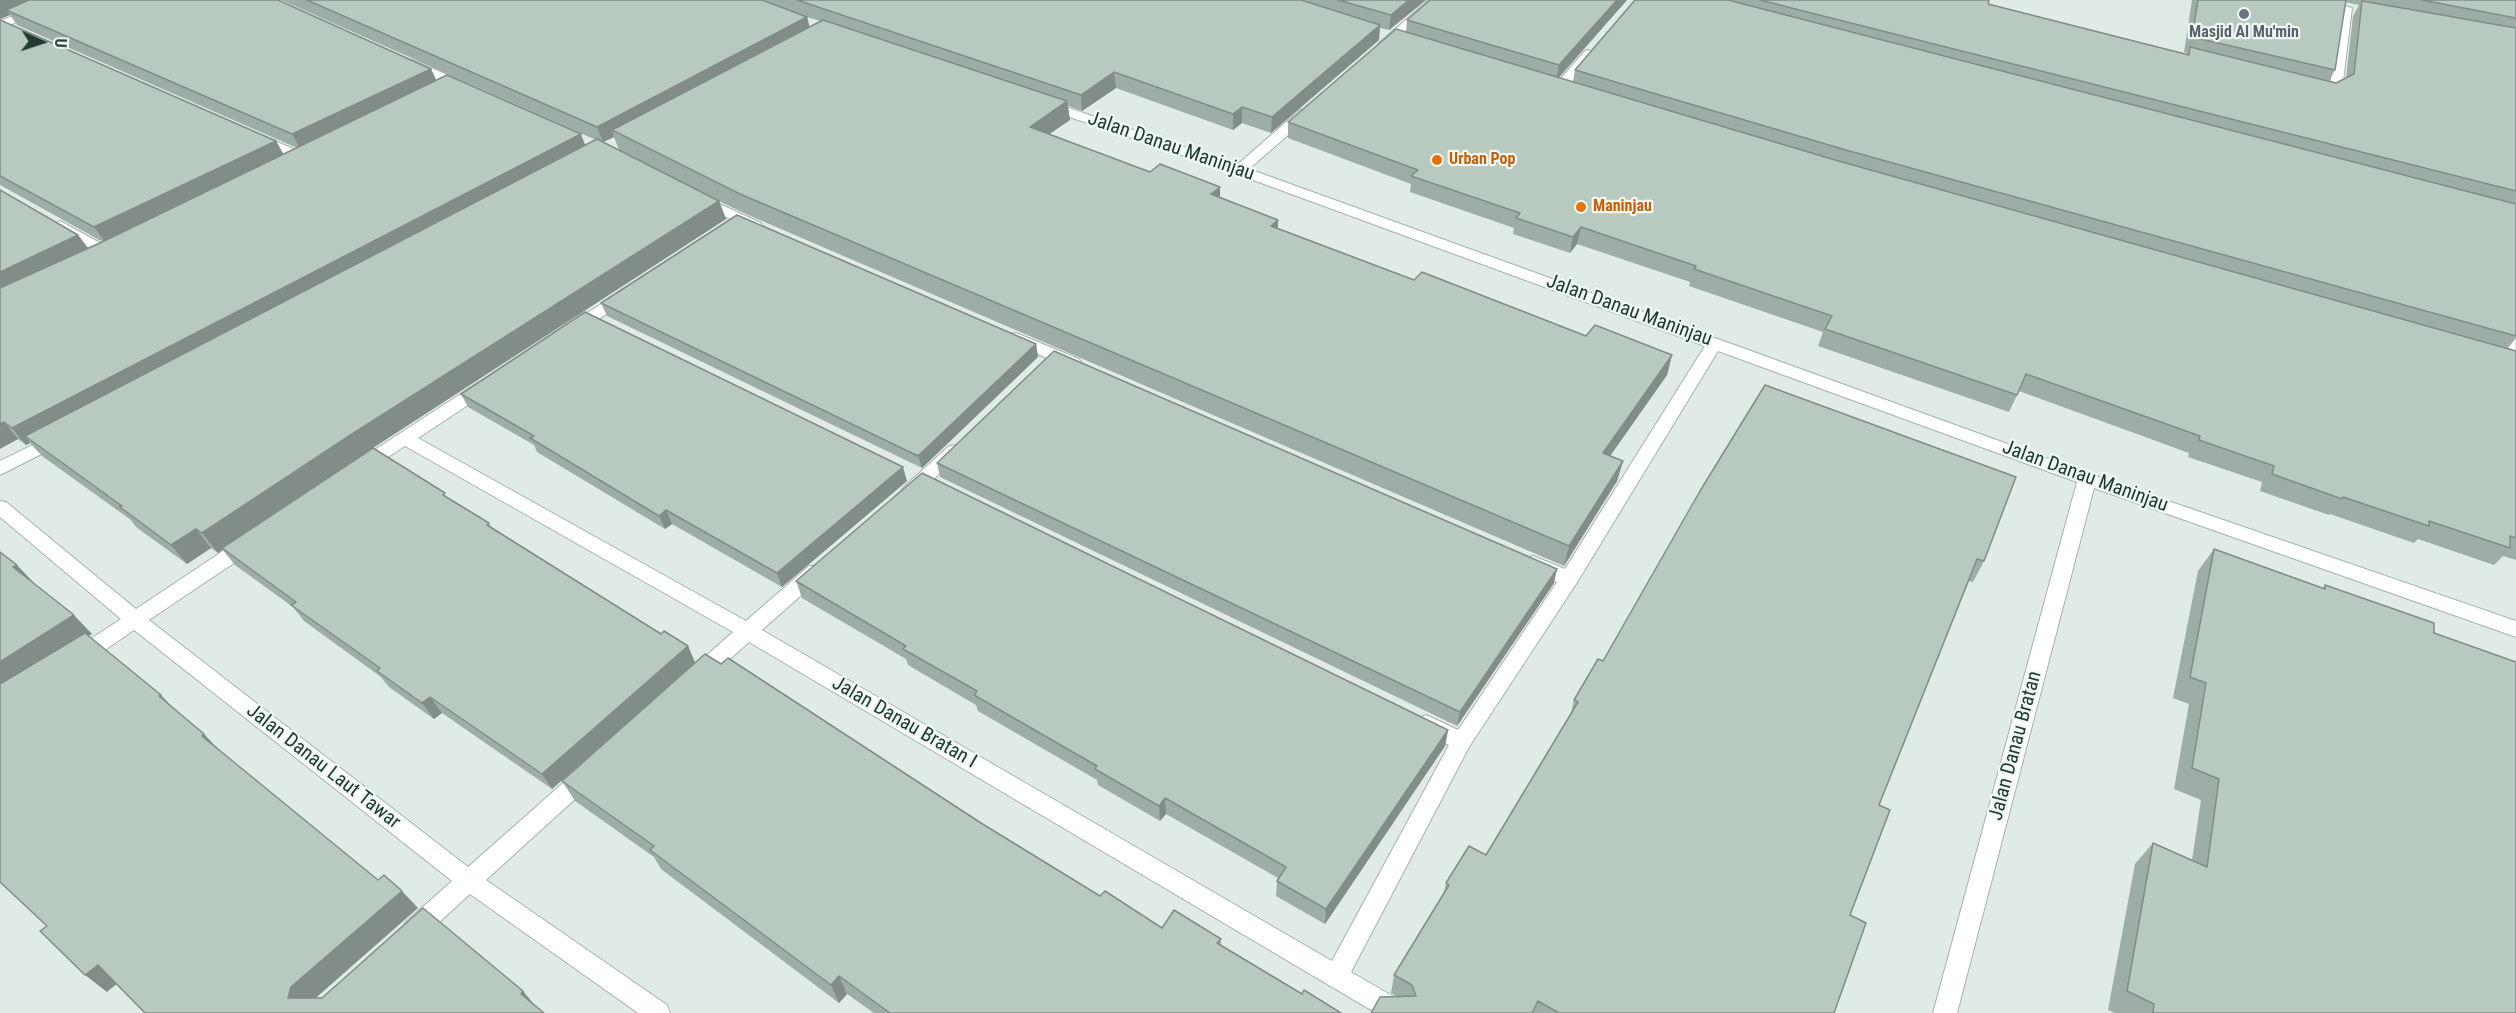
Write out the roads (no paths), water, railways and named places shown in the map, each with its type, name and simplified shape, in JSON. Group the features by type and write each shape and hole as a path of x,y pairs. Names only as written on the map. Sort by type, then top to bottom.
{"street":[{"path":"1,25 63,0"},
{"path":"1374,53 1436,0"},
{"path":"2314,91 2336,89 2352,9 2330,5"},
{"path":"1,25 23,34"},
{"path":"1376,32 1410,43"},
{"path":"1562,87 1599,43"},
{"path":"402,60 475,93"},
{"path":"435,93 455,83"},
{"name":"Jalan Danau Maninjau","path":"1037,102 1239,170 2087,478 2516,629"},
{"path":"1239,170 1311,107"},
{"path":"249,135 308,156 283,168"},
{"path":"689,193 772,233"},
{"path":"49,219 113,250 87,263"},
{"path":"720,232 740,219"},
{"path":"562,336 641,284"},
{"path":"2511,362 2515,304"},
{"path":"591,317 613,327"},
{"path":"1000,331 1087,369"},
{"path":"1336,976 1462,741 1569,579 1715,343"},
{"path":"1038,370 1054,354"},
{"path":"347,477 503,374"},
{"path":"0,469 73,431"},
{"name":"Jalan Danau Bratan I","path":"405,438 747,631 1399,1013"},
{"path":"898,502 965,440"},
{"path":"903,469 946,490"},
{"name":"Jalan Danau Bratan","path":"1945,1013 2087,478"},
{"name":"Jalan Danau Laut Tawar","path":"0,507 135,620 469,881 658,1013"},
{"path":"66,665 260,535"},
{"path":"1514,555 1569,579"},
{"path":"686,686 827,563"},
{"path":"1408,715 1462,741"},
{"path":"399,943 599,764"}],"place":[{"name":"Masjid Al Mu'min","path":"2244,14"},
{"name":"Urban Pop","path":"1437,160"},
{"name":"Maninjau","path":"1581,207"}]}
